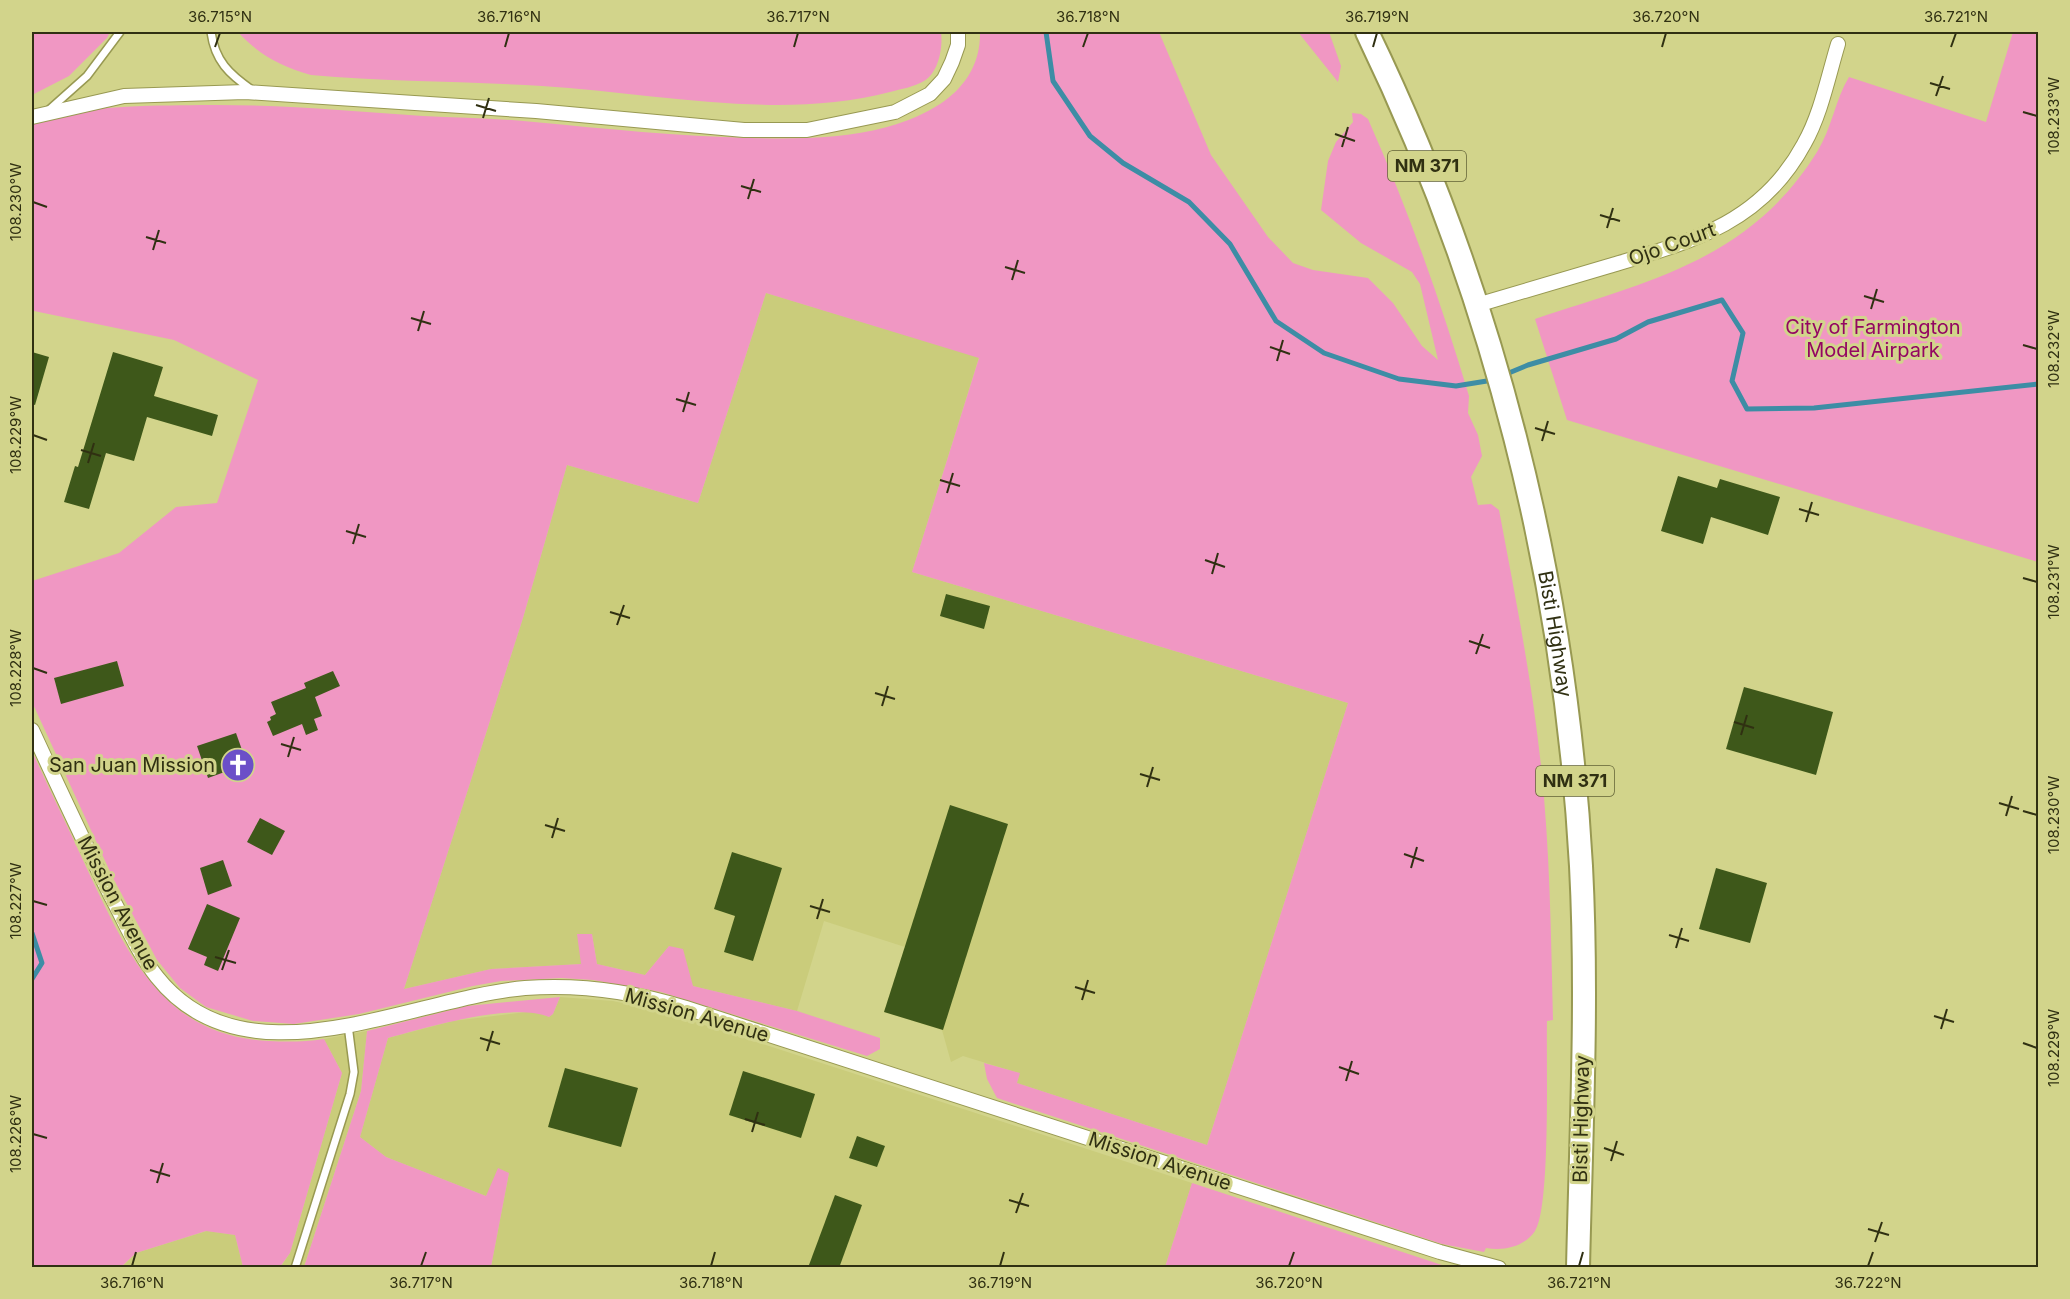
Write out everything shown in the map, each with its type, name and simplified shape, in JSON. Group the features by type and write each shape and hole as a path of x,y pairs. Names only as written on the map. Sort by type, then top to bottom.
{"main road":[{"name":"Bisti Highway","path":"1367,32 1426,164 1477,306 1510,419 1542,551 1572,756 1581,870 1583,964 1578,1268"}],"street":[{"path":"32,117 124,96 201,91 255,92 536,111 744,130 807,130 895,112 930,94 944,79 952,62 958,45 958,32"},
{"name":"Ojo Court","path":"1477,306 1682,244 1724,226 1746,211 1777,182 1803,147 1815,119 1838,44"},
{"name":"Mission Avenue","path":"32,730 135,942 170,992 205,1016 251,1030 289,1033 348,1025 462,998 526,988 572,988 645,997 696,1011 1440,1252 1499,1268"}],"lane":[{"path":"45,113 87,76 120,32"},
{"path":"211,32 213,46 222,67 255,92"},
{"path":"295,1268 350,1094 354,1072 348,1025"}],"shaded area":[{"path":"766,293 979,357 912,572 1348,703 1207,1145 1017,1083 1019,1073 963,1056 951,1062 942,1030 884,1012 905,947 824,921 797,1011 693,986 669,946 645,975 597,964 592,934 581,964 491,969 404,989 523,618 567,465 698,503"},
{"path":"560,997 613,1001 664,1012 1192,1183 1165,1267 491,1267 509,1173 486,1196 386,1157 360,1137 388,1038 453,1021 534,1011 549,1017 553,1014"},
{"path":"367,1031 361,1091 304,1267 280,1268 290,1253 342,1073 324,1039"},
{"path":"207,1231 235,1235 243,1267 121,1268 136,1253"}],"green space":[{"path":"32,32 110,32 107,38 69,76 32,95"},
{"path":"238,32 941,32 941,38 939,59 933,72 916,85 848,100 761,105 542,86 311,75 271,59"},
{"path":"980,32 1159,32 1211,155 1268,237 1293,263 1313,270 1368,278 1393,303 1422,346 1438,360 1420,284 1412,272 1361,243 1321,210 1328,161 1336,142 1353,122 1352,113 1361,114 1368,119 1423,256 1469,396 1468,413 1478,435 1482,456 1471,477 1478,505 1491,504 1499,510 1533,702 1544,798 1548,861 1553,1020 1547,1021 1546,1164 1540,1217 1535,1231 1525,1241 1513,1247 1486,1248 1484,1252 1442,1244 997,1098 987,1079 984,1063 1020,1073 1017,1083 1207,1145 1348,703 912,572 979,358 766,293 698,503 567,465 523,618 404,989 491,969 581,964 577,934 592,934 597,964 645,975 669,946 683,949 693,986 797,1011 880,1038 880,1049 867,1056 661,992 593,980 561,978 501,981 359,1014 294,1024 253,1021 206,1007 180,988 157,960 113,878 32,702 32,581 119,553 176,507 217,503 258,380 174,340 34,311 32,317 32,124 52,117 94,109 229,105 506,120 696,136 785,138 836,136 887,127 937,106 952,95 972,68 978,51"},
{"path":"1298,32 1329,32 1341,66 1338,82"},
{"name":"City of Farmington Model Airpark","path":"2013,32 2038,32 2038,562 1567,420 1535,319 1656,278 1693,262 1728,243 1760,219 1790,189 1817,152 1849,77 1986,122"},
{"path":"32,751 118,932 154,986 176,1007 202,1024 232,1036 269,1041 324,1039 342,1073 290,1253 280,1267 243,1267 235,1235 206,1231 136,1253 121,1267 32,1267"},
{"path":"560,997 553,1014 549,1017 514,1012 492,1014 388,1038 360,1137 386,1157 486,1196 498,1168 509,1173 491,1267 304,1267 361,1091 367,1031 467,1006"},
{"path":"1192,1183 1448,1267 1165,1267"}],"building":[{"path":"32,352 49,357 35,405 32,404"},
{"path":"113,352 163,367 154,396 218,415 212,436 147,417 134,461 106,453 89,509 64,502 75,466 78,467"},
{"path":"1678,476 1717,488 1720,479 1780,497 1768,535 1711,517 1703,544 1661,531"},
{"path":"946,594 990,606 984,629 940,616"},
{"path":"117,661 124,686 61,704 54,678"},
{"path":"333,671 340,686 315,697 322,716 314,719 318,730 306,735 302,724 273,736 267,722 276,714 271,702 306,688 304,683"},
{"path":"1744,687 1833,712 1816,775 1726,749"},
{"path":"236,733 247,764 208,778 197,746"},
{"path":"950,805 1008,824 943,1030 884,1012"},
{"path":"260,818 285,831 272,855 247,842"},
{"path":"732,852 782,868 753,961 724,952 735,916 714,909"},
{"path":"223,860 232,886 208,895 200,868"},
{"path":"1716,868 1767,883 1750,943 1699,929"},
{"path":"207,904 240,918 218,971 204,965 207,957 188,949"},
{"path":"565,1068 638,1088 621,1147 548,1127"},
{"path":"743,1071 815,1094 801,1138 729,1115"},
{"path":"857,1136 885,1146 877,1167 849,1158"},
{"path":"835,1195 862,1205 839,1268 817,1268 809,1265"}],"waterway":[{"path":"1046,32 1053,81 1090,136 1123,163 1189,202 1230,244 1276,321 1324,353 1399,379 1456,386 1493,380"},
{"path":"1504,375 1528,365 1616,339 1648,322 1722,300 1743,333 1732,381 1747,409 1814,408 2038,384"},
{"path":"32,933 42,963 32,979"}],"place":[{"name":"San Juan Mission","path":"238,765"}]}
